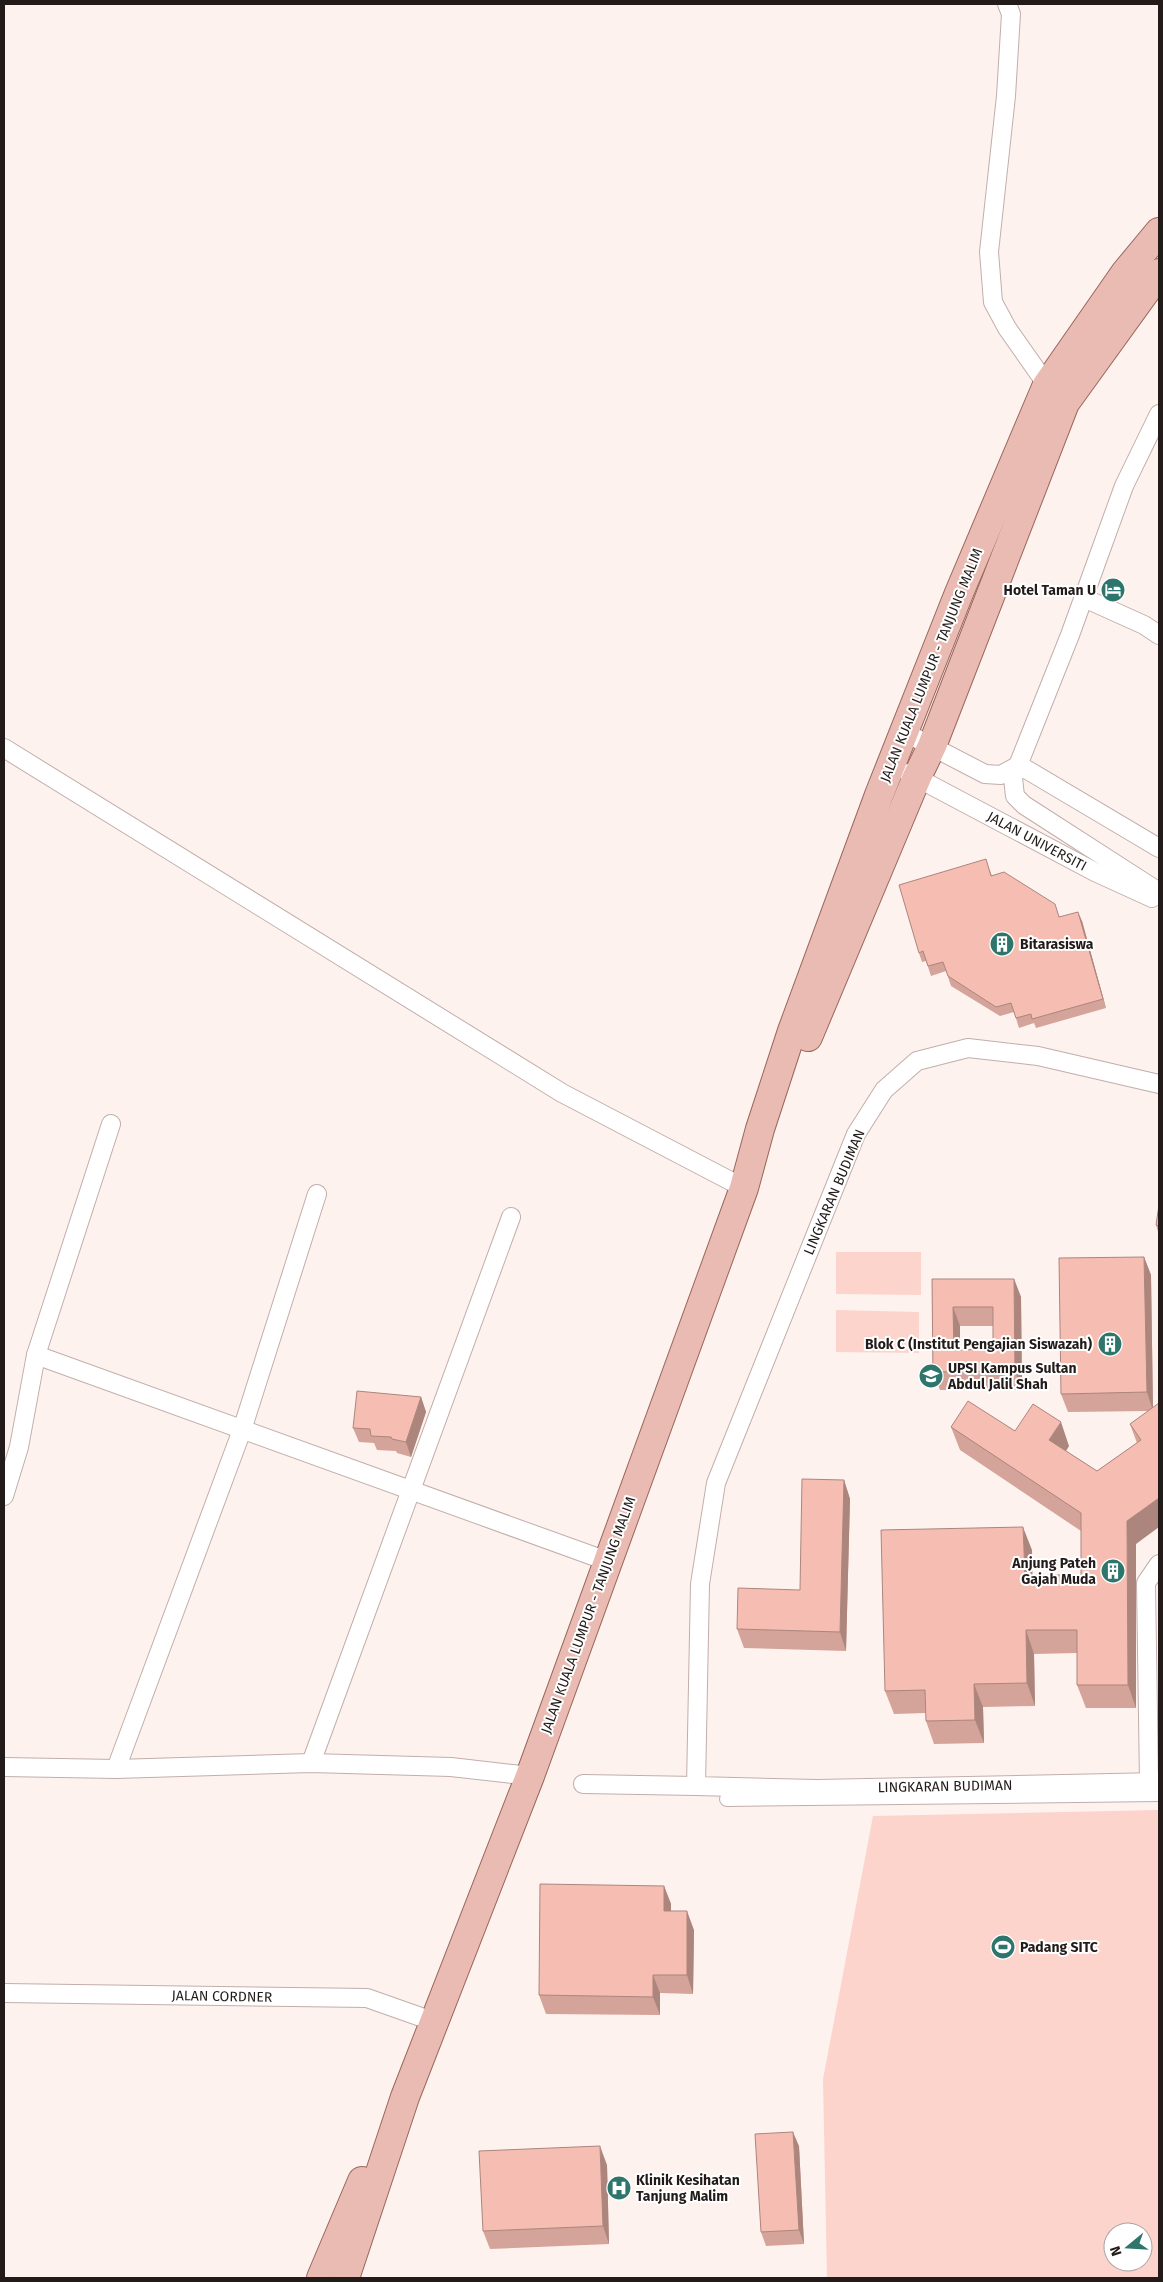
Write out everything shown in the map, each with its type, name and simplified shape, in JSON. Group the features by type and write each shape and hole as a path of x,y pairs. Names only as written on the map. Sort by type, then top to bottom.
{"main road":[{"name":"JALAN KUALA LUMPUR - TANJUNG MALIM","path":"406,2097 530,1776 744,1188 760,1129 792,1031 891,764 962,584 1046,385 1125,273 1159,232"},
{"name":"JALAN KUALA LUMPUR - TANJUNG MALIM","path":"760,1129 807,1041 932,746 1065,403 1159,273"},
{"path":"321,2278 352,2200 406,2097"},
{"path":"345,2278 406,2097"}],"street":[{"path":"1007,4 1011,14 1006,96 989,252 993,302 1006,328 1046,385"},
{"path":"1159,414 1124,486 1084,598 1013,778 1015,796 1024,805 1159,892"},
{"path":"1084,598 1144,625 1159,635"},
{"path":"904,732 985,774 1001,775 1019,765"},
{"path":"4,748 562,1093 744,1188"},
{"name":"JALAN UNIVERSITI","path":"891,764 1095,872 1159,902"},
{"path":"1019,765 1159,848"},
{"name":"LINGKARAN BUDIMAN","path":"696,1786 700,1584 716,1483 856,1134 884,1090 917,1062 968,1048 1038,1056 1159,1084"},
{"path":"4,1496 11,1447 36,1355 111,1124"},
{"path":"116,1769 242,1430 317,1194"},
{"path":"311,1763 511,1217"},
{"path":"36,1355 607,1562"},
{"path":"1156,1786 1146,1583 1159,1564"},
{"path":"4,1767 116,1769 311,1763 451,1767 530,1776"},
{"name":"LINGKARAN BUDIMAN","path":"583,1784 696,1786 729,1793 817,1789 1156,1786"},
{"name":"JALAN CORDNER","path":"4,1993 367,1998 435,2022"}],"shaded area":[{"path":"836,1252 921,1252 921,1295 836,1294"},
{"path":"836,1310 919,1312 919,1353 836,1352"},
{"name":"Padang SITC","path":"1159,1810 1159,2278 827,2278 823,2079 873,1816"}],"building":[{"name":"Bitarasiswa","path":"986,859 991,876 1004,872 1055,904 1059,917 1078,912 1103,999 1032,1019 1031,1014 1016,1018 1011,1003 996,1007 948,976 943,962 928,966 923,951 919,953 899,885"},
{"path":"1159,1205 1159,1226 1156,1225"},
{"name":"Blok C (Institut Pengajian Siswazah)","path":"1144,1257 1147,1392 1061,1394 1059,1258"},
{"path":"932,1279 1014,1279 1015,1371 933,1372","holes":["953,1307 993,1307 993,1349 954,1350"]},
{"path":"357,1391 421,1397 406,1442 392,1439 391,1437 371,1436 370,1429 353,1428"},
{"path":"968,1401 1015,1431 1033,1404 1061,1422 1049,1440 1097,1471 1141,1440 1130,1424 1159,1403 1159,1498 1127,1521 1128,1685 1077,1685 1077,1630 1026,1630 1027,1683 974,1684 975,1720 926,1721 925,1690 885,1691 881,1530 1023,1527 1025,1575 1081,1575 1081,1513 951,1427"},
{"path":"802,1479 844,1480 840,1632 737,1629 738,1588 800,1590"},
{"path":"540,1884 664,1886 664,1911 687,1911 687,1975 653,1975 653,1997 539,1995"},
{"path":"793,2132 799,2230 761,2232 755,2134"},
{"path":"600,2146 603,2226 483,2231 479,2151"}],"place":[{"name":"Hotel Taman U","path":"1113,590"},
{"name":"Bitarasiswa","path":"1002,944"},
{"name":"Blok C (Institut Pengajian Siswazah)","path":"1110,1344"},
{"name":"UPSI Kampus Sultan Abdul Jalil Shah","path":"931,1376"},
{"name":"Anjung Pateh Gajah Muda","path":"1113,1571"},
{"name":"Padang SITC","path":"1003,1947"},
{"name":"Klinik Kesihatan Tanjung Malim","path":"619,2188"}]}
